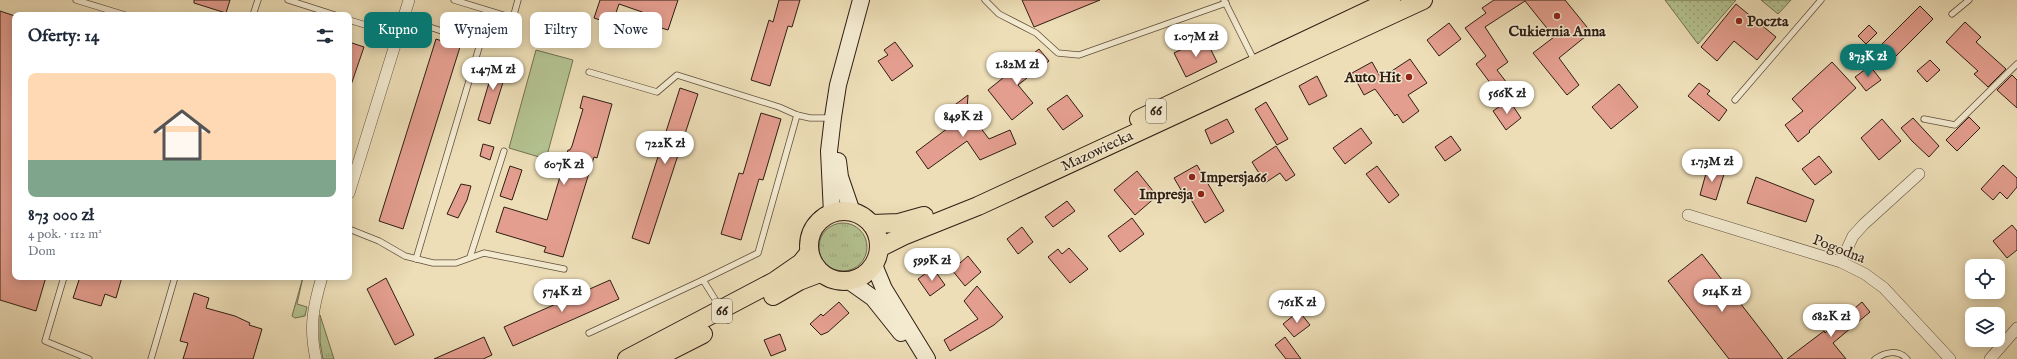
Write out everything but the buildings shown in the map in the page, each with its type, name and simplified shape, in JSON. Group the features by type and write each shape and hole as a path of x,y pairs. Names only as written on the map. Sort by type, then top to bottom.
{"main road":[{"name":"Mazowiecka","path":"877,256 903,236 978,206 1258,69 1391,0"},
{"name":"Mazowiecka","path":"872,224 899,224 948,208 1258,69 1423,0"},
{"path":"852,212 866,219 872,224 879,240 877,256 863,276 849,281 829,278 820,273 811,260 809,252 809,238 815,225 832,213 852,212"},
{"name":"66","path":"654,359 725,315 775,281 801,263 809,252"},
{"name":"66","path":"634,358 799,281 820,273"}],"street":[{"path":"405,12 408,0"},
{"path":"832,213 829,151 833,118 838,85 861,0"},
{"path":"352,183 394,48"},
{"path":"833,118 840,177 852,212"},
{"path":"1841,262 1853,236 1864,224 1919,174"},
{"name":"Pogodna","path":"1688,216 1841,262 1865,274 1884,288 1950,359"},
{"path":"877,256 884,289 927,359"},
{"path":"316,359 312,341 312,318 314,302 321,280"},
{"path":"849,281 873,298 923,359"},
{"path":"1990,359 2017,328"}],"lane":[{"path":"76,0 114,12"},
{"path":"254,12 258,0"},
{"path":"288,0 326,12"},
{"path":"454,0 513,18 518,0"},
{"path":"984,0 999,14 1036,33 1058,53 1079,55 1225,2 1258,69"},
{"path":"1735,100 1821,0"},
{"path":"1952,14 1969,0"},
{"path":"352,21 364,25"},
{"path":"416,258 480,44 432,28"},
{"path":"1924,119 1955,125 2017,64"},
{"path":"589,72 657,92 677,75 779,107 797,116 810,118 833,118"},
{"path":"589,334 758,253 797,116"},
{"path":"470,258 504,152"},
{"path":"352,230 379,241 405,256 433,263 456,263 484,253 564,269"},
{"path":"63,280 45,341 89,359"},
{"path":"151,359 174,280"},
{"path":"703,280 725,315"},
{"path":"1875,359 1881,355 1893,352 1903,355 1907,359"}],"green space":[{"path":"1665,0 1736,0 1698,44"},
{"path":"1761,0 1791,0 1778,14"},
{"path":"536,50 573,60 546,159 509,148"},
{"path":"843,223 852,225 860,230 865,238 867,247 865,256 860,264 852,269 843,271 834,269 826,264 821,256 819,247 821,238 826,230 834,225"},
{"path":"302,280 297,304 307,307 305,316 295,318 292,316"},
{"path":"320,315 334,359 323,359 320,342"}],"place":[{"name":"Cukiernia Anna","path":"1557,16"},
{"name":"Poczta","path":"1739,21"},
{"name":"Auto Hit","path":"1409,77"},
{"name":"Impersja66","path":"1192,177"},
{"name":"Impresja","path":"1201,194"}]}
